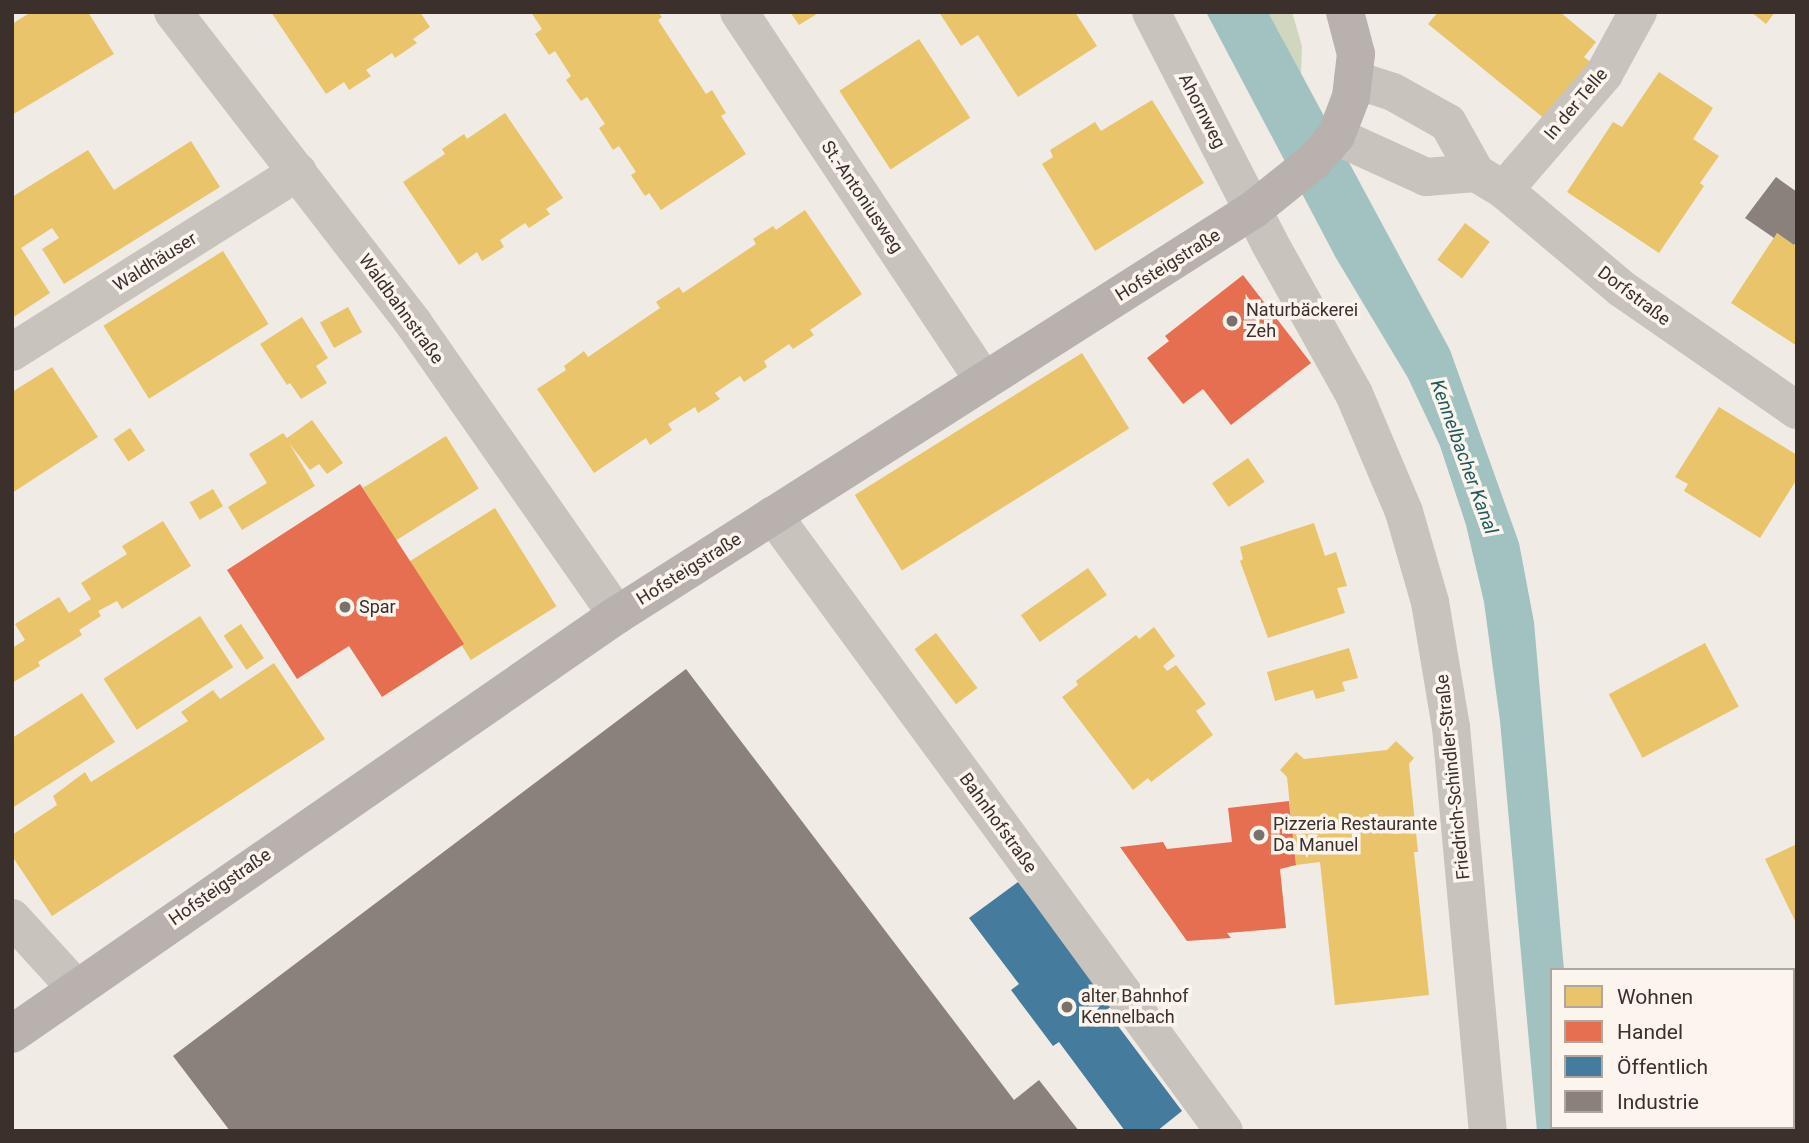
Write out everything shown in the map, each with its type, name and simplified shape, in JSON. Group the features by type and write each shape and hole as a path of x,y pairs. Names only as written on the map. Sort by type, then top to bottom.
{"main road":[{"path":"1345,12 1356,54 1352,88"},
{"name":"Hofsteigstraße","path":"12,1034 617,615 1253,210 1314,161 1336,136 1352,88"}],"street":[{"name":"Waldbahnstraße","path":"173,12 414,324 617,615"},
{"name":"St.-Antoniusweg","path":"739,12 984,381"},
{"name":"Ahornweg","path":"1152,12 1253,210"},
{"name":"In der Telle","path":"1490,182 1604,74 1638,12"},
{"name":"Dorfstraße","path":"1352,88 1393,92 1448,123 1490,182 1622,289 1797,410"},
{"path":"1336,136 1426,177 1490,182"},
{"name":"Waldhäuser","path":"12,352 298,172"},
{"name":"Friedrich-Schindler-Straße","path":"1253,210 1354,394 1405,512 1430,603 1451,727 1488,1131"},
{"name":"Bahnhofstraße","path":"773,515 1224,1131"},
{"path":"12,918 76,988"}],"green space":[{"path":"1268,12 1292,12 1302,46 1301,74"}],"water":[{"name":"Kennelbacher Kanal","path":"1206,12 1268,12 1450,350 1519,543 1534,622 1564,968 1550,968 1550,1129 1579,1131 1537,1131 1500,721 1484,602 1466,525 1440,446 1408,378 1336,258"}],"building: Wohnen":[{"path":"31,12 88,12 114,54 12,115 12,24"},
{"path":"271,12 420,12 430,27 413,39 417,43 395,58 392,53 366,70 371,76 349,90 344,82 326,94"},
{"path":"531,12 658,12 662,17 658,20 706,94 712,90 726,113 721,116 746,154 661,210 649,193 645,196 631,175 636,172 619,146 613,150 599,128 605,124 587,97 581,101 566,80 571,76 555,51 549,55 535,34 542,29"},
{"path":"790,12 820,12 799,25"},
{"path":"939,12 1075,12 1097,46 1018,97 978,35 961,46"},
{"path":"1438,12 1560,12 1596,42 1584,57 1592,63 1546,120 1428,24"},
{"path":"1751,12 1775,12 1766,24"},
{"path":"919,39 970,118 891,170 839,91"},
{"path":"1659,72 1713,108 1693,139 1719,156 1700,183 1704,186 1659,253 1567,192 1613,122 1622,127"},
{"path":"1152,100 1204,183 1095,251 1042,164 1053,157 1050,150 1095,122 1101,131"},
{"path":"505,113 563,198 546,209 550,214 529,228 525,223 500,240 504,247 482,261 477,252 459,265 403,182 445,154 442,149 464,134 467,139"},
{"path":"191,141 220,187 64,284 42,249 59,238 52,228 21,248 50,293 12,318 12,197 88,150 114,190"},
{"path":"805,210 862,294 810,330 814,335 793,349 789,344 764,361 767,367 744,382 740,376 715,393 720,399 698,413 695,407 668,424 672,430 650,445 646,438 594,473 537,389 566,370 564,366 584,351 588,357 660,308 656,302 679,287 683,293 756,244 753,239 773,226 776,230"},
{"path":"1465,223 1490,242 1462,278 1437,260"},
{"path":"1777,233 1797,247 1797,346 1731,303"},
{"path":"223,251 269,324 149,399 103,326"},
{"path":"348,307 362,332 334,348 320,323"},
{"path":"302,317 328,358 316,366 327,383 301,399 290,383 287,385 260,344"},
{"path":"1082,353 1129,428 902,570 855,495"},
{"path":"52,367 98,437 12,493 12,392"},
{"path":"1719,407 1797,455 1797,479 1760,538 1684,491 1688,484 1675,477"},
{"path":"312,420 343,463 327,474 319,464 310,470 289,443 315,486 242,530 228,507 267,483 249,454 283,433 287,438"},
{"path":"130,428 145,450 129,462 113,439"},
{"path":"446,436 479,489 396,541 363,488"},
{"path":"1248,458 1265,482 1229,507 1212,483"},
{"path":"213,489 223,506 200,520 190,503"},
{"path":"495,508 556,606 471,660 409,562"},
{"path":"163,521 191,566 122,609 117,601 98,611 101,616 79,630 82,635 38,662 40,666 12,683 12,648 25,640 15,624 59,597 69,613 91,599 81,583 127,554 122,546"},
{"path":"1314,523 1325,556 1336,552 1347,586 1337,588 1345,613 1268,638 1240,561 1243,559 1240,547"},
{"path":"1088,568 1107,595 1040,642 1021,615"},
{"path":"200,616 233,667 137,730 104,679"},
{"path":"241,624 264,658 247,670 224,636"},
{"path":"1154,627 1175,656 1163,666 1167,671 1176,665 1206,704 1196,711 1213,735 1151,782 1148,778 1133,790 1062,697 1078,685 1076,681 1136,635 1139,639"},
{"path":"936,633 978,688 956,704 914,649"},
{"path":"1705,643 1739,707 1643,758 1609,694"},
{"path":"1349,648 1358,678 1342,682 1345,691 1316,699 1313,690 1275,701 1267,672"},
{"path":"274,663 325,739 52,916 12,856 12,835 57,805 53,796 85,772 91,782 188,721 181,712 213,690 220,699"},
{"path":"82,693 115,742 12,808 12,738"},
{"path":"1396,741 1414,758 1409,764 1418,852 1414,852 1429,995 1335,1005 1320,862 1296,865 1287,777 1280,770 1296,752 1304,759 1387,750"},
{"path":"1797,844 1797,925 1765,859"},
{"path":"1730,1129 1731,1131 1674,1131"}],"building: Handel":[{"path":"1243,275 1311,363 1231,425 1203,389 1183,404 1147,358 1169,341 1165,336"},
{"name":"Spar","path":"360,484 464,644 382,697 349,646 297,679 227,570"},
{"path":"1289,801 1296,865 1280,869 1286,928 1227,933 1231,938 1187,941 1120,847 1163,842 1167,849 1232,842 1228,808"}],"building: Öffentlich":[{"name":"alter Bahnhof Kennelbach","path":"1018,882 1115,1004 1106,1010 1182,1111 1157,1131 1125,1131 1059,1042 1053,1046 1011,990 1019,984 969,918"}],"building: Industrie":[{"path":"1776,177 1797,192 1797,241 1794,245 1777,233 1774,238 1745,218"},
{"path":"686,669 1014,1100 1039,1080 1079,1131 230,1131 173,1056"}],"place":[{"name":"Naturbäckerei Zeh","path":"1232,321"},
{"name":"Spar","path":"345,607"},
{"name":"Pizzeria Restaurante Da Manuel","path":"1259,835"},
{"name":"alter Bahnhof Kennelbach","path":"1067,1007"}]}
